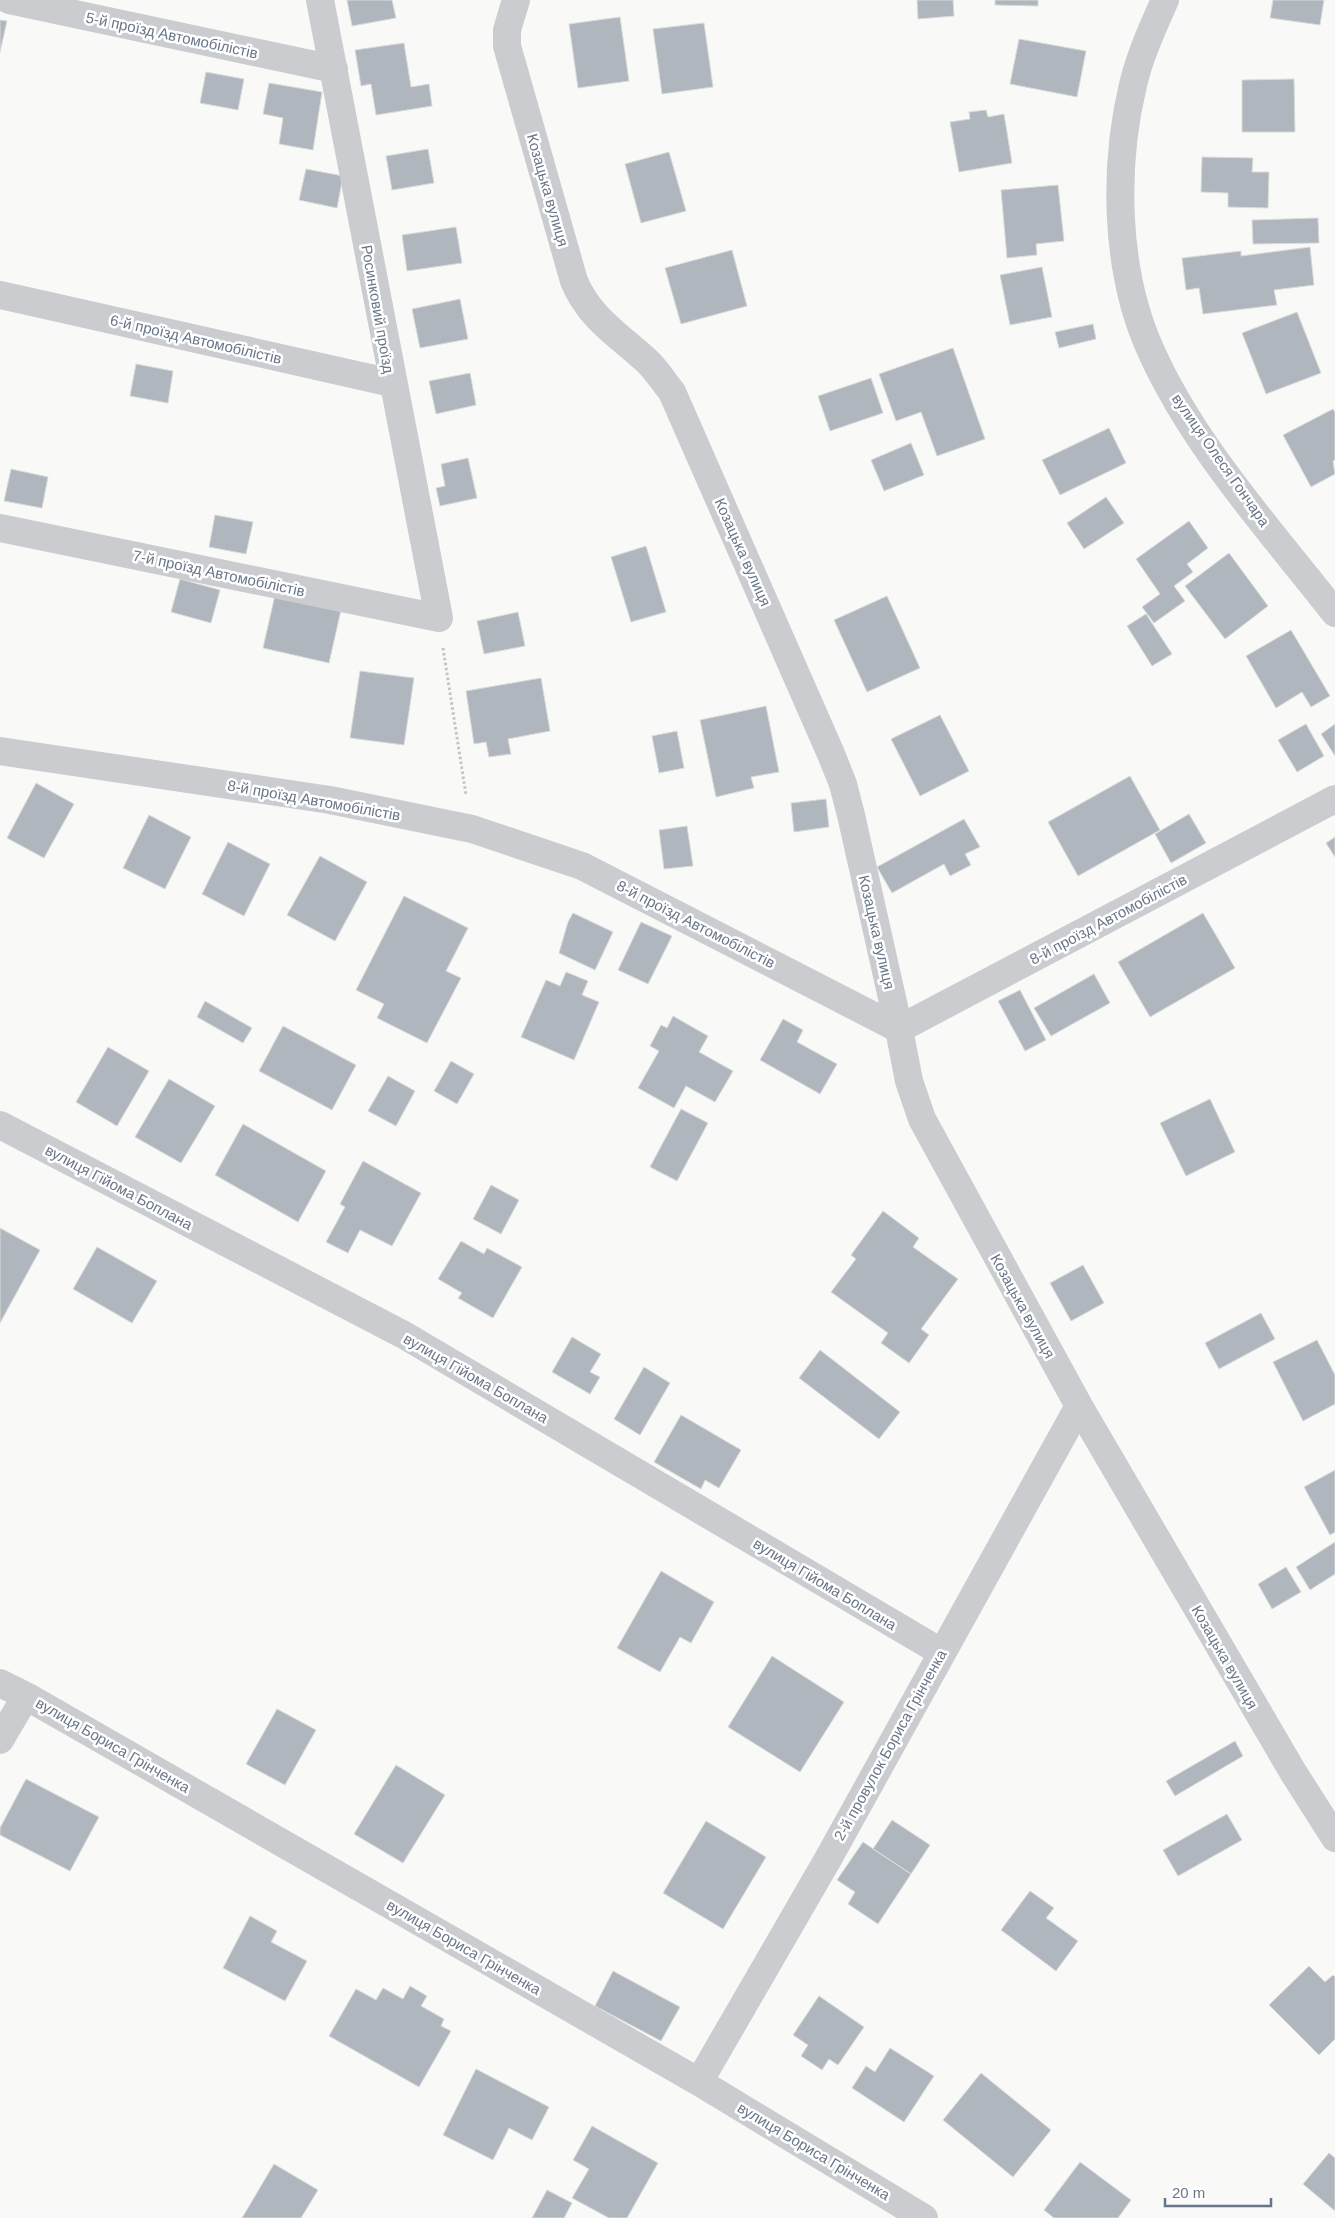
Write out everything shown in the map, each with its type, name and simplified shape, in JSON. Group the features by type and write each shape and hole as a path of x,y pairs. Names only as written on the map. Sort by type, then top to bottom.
{"street":[{"name":"5-й проїзд Автомобілістів","path":"9,0 334,69"},
{"name":"Росинковий проїзд","path":"320,0 392,383 439,618"},
{"name":"Козацька вулиця","path":"516,0 507,30 507,46 574,281 589,309 649,363 672,392 843,784 914,1102 931,1139 1078,1406 1293,1772 1335,1838"},
{"name":"вулиця Олеся Гончара","path":"1165,0 1149,35 1133,83 1123,135 1120,200 1124,252 1132,294 1151,351 1197,432 1228,477 1335,613"},
{"name":"6-й проїзд Автомобілістів","path":"0,294 392,383"},
{"name":"7-й проїзд Автомобілістів","path":"0,528 439,618"},
{"name":"8-й проїзд Автомобілістів","path":"0,751 330,800 472,829 582,866 899,1030 1335,799"},
{"name":"вулиця Гійома Боплана","path":"0,1125 404,1335 940,1652"},
{"name":"2-й провулок Бориса Грінченка","path":"699,2082 828,1859 940,1652 1078,1406"},
{"name":"вулиця Бориса Грінченка","path":"0,1683 26,1696 699,2082 924,2218"},
{"path":"0,1740 26,1696"}],"path":[{"path":"439,618 472,829"}],"building":[{"path":"347,0 392,0 396,18 352,26"},
{"path":"917,0 953,0 954,16 918,19"},
{"path":"995,0 1038,0 1038,6 995,5"},
{"path":"1273,0 1324,0 1320,25 1270,18"},
{"path":"620,17 629,81 578,88 569,24"},
{"path":"0,20 7,21 0,52"},
{"path":"704,23 713,87 662,94 653,29"},
{"path":"1019,39 1086,51 1077,97 1010,84"},
{"path":"404,43 411,87 429,84 432,106 376,115 371,84 361,86 355,50"},
{"path":"206,72 244,79 238,110 200,103"},
{"path":"1294,79 1295,132 1242,132 1242,80"},
{"path":"269,83 322,92 313,150 279,144 283,118 263,114"},
{"path":"986,110 988,117 1004,114 1012,163 959,172 950,122 970,119 969,112"},
{"path":"428,149 434,183 392,190 386,156"},
{"path":"669,152 686,211 641,223 625,164"},
{"path":"1202,157 1253,158 1252,172 1269,172 1268,208 1228,207 1228,193 1201,192"},
{"path":"306,169 343,176 337,208 299,200"},
{"path":"1058,185 1064,241 1036,244 1037,255 1007,258 1001,190"},
{"path":"1318,218 1319,243 1253,244 1252,220"},
{"path":"456,227 462,263 407,271 402,235"},
{"path":"1310,247 1314,285 1274,290 1277,305 1203,314 1199,288 1186,290 1182,258 1241,251 1241,256"},
{"path":"732,250 747,306 681,324 665,268"},
{"path":"1042,267 1052,317 1010,325 1000,275"},
{"path":"460,299 468,339 420,348 412,309"},
{"path":"1297,312 1321,373 1266,394 1242,333"},
{"path":"1093,324 1096,339 1059,348 1055,332"},
{"path":"953,348 985,439 937,456 921,412 896,421 879,374"},
{"path":"136,364 173,371 168,403 130,396"},
{"path":"470,373 476,405 436,414 429,381"},
{"path":"871,378 883,413 830,431 818,396"},
{"path":"1333,409 1335,412 1335,460 1333,461 1335,474 1311,487 1283,435"},
{"path":"1109,428 1126,463 1060,495 1042,460"},
{"path":"911,443 924,475 884,491 871,460"},
{"path":"468,458 477,498 440,506 436,488 445,486 441,464"},
{"path":"11,469 48,477 42,508 4,501"},
{"path":"1106,497 1124,523 1084,549 1067,523"},
{"path":"215,515 253,522 246,554 209,547"},
{"path":"1189,521 1208,548 1187,564 1193,572 1174,586 1185,601 1154,623 1142,607 1160,594 1136,559"},
{"path":"646,546 666,612 631,622 611,557"},
{"path":"1229,553 1268,606 1225,639 1185,586"},
{"path":"180,579 220,590 211,623 171,612"},
{"path":"275,595 341,610 329,663 263,648"},
{"path":"887,596 920,668 867,692 834,620"},
{"path":"518,612 525,646 484,654 477,621"},
{"path":"1146,614 1172,654 1152,666 1127,626"},
{"path":"1291,630 1330,696 1311,707 1302,692 1276,708 1246,656"},
{"path":"360,671 414,678 404,745 350,738"},
{"path":"541,678 550,731 508,739 511,754 489,757 486,742 474,744 466,691"},
{"path":"766,706 779,772 751,777 754,788 716,797 700,720"},
{"path":"940,715 969,771 920,796 891,739"},
{"path":"1306,724 1324,756 1297,772 1278,740"},
{"path":"1335,724 1335,756 1321,734"},
{"path":"677,731 684,768 659,773 652,736"},
{"path":"1130,776 1160,830 1078,876 1048,822"},
{"path":"36,783 74,804 44,858 7,838"},
{"path":"826,799 829,827 794,832 791,803"},
{"path":"1189,814 1206,843 1171,863 1155,834"},
{"path":"149,815 191,837 165,889 123,868"},
{"path":"964,819 980,847 965,854 971,865 950,876 944,864 892,893 877,867"},
{"path":"687,826 693,866 664,869 659,830"},
{"path":"1335,837 1335,857 1326,843"},
{"path":"228,842 270,864 244,916 202,894"},
{"path":"320,856 367,882 335,941 287,915"},
{"path":"404,896 468,928 446,971 461,978 427,1043 377,1018 384,1004 356,990"},
{"path":"573,913 613,932 595,970 559,953 568,922"},
{"path":"1203,913 1235,968 1150,1017 1118,962"},
{"path":"641,922 672,936 648,984 618,970"},
{"path":"566,972 588,981 582,995 599,1002 574,1060 521,1037 546,980 560,986"},
{"path":"1094,974 1110,1003 1051,1036 1034,1008"},
{"path":"1020,990 1046,1040 1025,1051 998,1001"},
{"path":"205,1001 252,1028 243,1043 197,1017"},
{"path":"673,1016 708,1036 699,1052 733,1071 715,1102 686,1086 674,1108 638,1088 659,1051 650,1046 661,1025 667,1028"},
{"path":"783,1019 803,1030 797,1042 837,1064 820,1094 760,1060"},
{"path":"283,1026 356,1065 332,1110 259,1071"},
{"path":"108,1047 149,1071 117,1126 76,1102"},
{"path":"451,1061 474,1074 457,1104 434,1091"},
{"path":"388,1076 415,1091 396,1126 368,1111"},
{"path":"169,1079 215,1106 181,1163 135,1137"},
{"path":"1210,1099 1235,1152 1186,1176 1160,1123"},
{"path":"681,1109 708,1123 677,1181 650,1167"},
{"path":"243,1124 326,1171 298,1222 215,1175"},
{"path":"363,1161 421,1193 392,1246 360,1230 348,1253 326,1242 345,1207 340,1204"},
{"path":"491,1185 519,1200 501,1234 473,1219"},
{"path":"883,1211 919,1238 913,1247 958,1279 921,1329 929,1335 909,1363 881,1343 888,1333 831,1292 856,1259 851,1255"},
{"path":"0,1228 40,1250 0,1323"},
{"path":"461,1241 484,1254 487,1248 522,1267 493,1318 458,1298 462,1293 438,1279"},
{"path":"97,1247 157,1281 132,1323 73,1289"},
{"path":"1083,1265 1104,1303 1071,1321 1050,1283"},
{"path":"1261,1313 1275,1339 1219,1369 1205,1343"},
{"path":"572,1337 601,1354 590,1372 600,1377 590,1394 552,1372"},
{"path":"1317,1340 1335,1375 1335,1404 1303,1421 1273,1362"},
{"path":"820,1350 900,1412 879,1439 799,1378"},
{"path":"644,1367 670,1383 640,1435 614,1419"},
{"path":"681,1415 741,1450 719,1488 705,1480 701,1489 654,1462"},
{"path":"1335,1470 1335,1532 1330,1535 1304,1487"},
{"path":"1335,1542 1335,1574 1310,1590 1296,1567"},
{"path":"1286,1567 1301,1592 1272,1609 1258,1584"},
{"path":"661,1571 714,1602 691,1643 680,1637 660,1672 617,1648"},
{"path":"772,1656 844,1702 800,1772 728,1727"},
{"path":"277,1709 316,1730 285,1785 246,1764"},
{"path":"1235,1741 1243,1756 1175,1796 1166,1781"},
{"path":"396,1765 445,1795 403,1863 354,1834"},
{"path":"26,1779 99,1817 70,1871 0,1835 0,1828"},
{"path":"1227,1814 1242,1840 1178,1876 1163,1850"},
{"path":"892,1820 930,1845 911,1874 873,1849"},
{"path":"706,1821 766,1857 723,1929 663,1893"},
{"path":"863,1842 911,1874 878,1924 848,1904 855,1892 837,1880"},
{"path":"1030,1891 1054,1908 1046,1918 1078,1941 1056,1971 1001,1930"},
{"path":"250,1916 277,1931 271,1942 307,1961 285,2001 223,1968"},
{"path":"1309,1966 1325,1982 1333,1975 1335,1977 1335,2039 1319,2055 1269,2005"},
{"path":"613,1971 680,2007 661,2041 595,2006"},
{"path":"410,1986 427,1996 421,2006 444,2019 441,2026 451,2031 419,2087 329,2036 356,1989 376,2000 383,1988 403,1999"},
{"path":"819,1996 864,2027 838,2065 829,2059 822,2070 801,2056 808,2045 793,2035"},
{"path":"890,2048 934,2076 904,2122 852,2088 866,2066 875,2072"},
{"path":"476,2069 549,2107 532,2140 509,2128 493,2160 443,2135"},
{"path":"981,2073 1051,2130 1013,2177 943,2120"},
{"path":"592,2126 658,2163 627,2218 609,2218 572,2198 589,2169 573,2160"},
{"path":"1329,2153 1335,2158 1335,2211 1303,2184"},
{"path":"1080,2162 1131,2200 1118,2218 1054,2218 1044,2210"},
{"path":"274,2164 318,2190 301,2218 242,2218"},
{"path":"547,2190 572,2203 564,2218 532,2218"}]}
